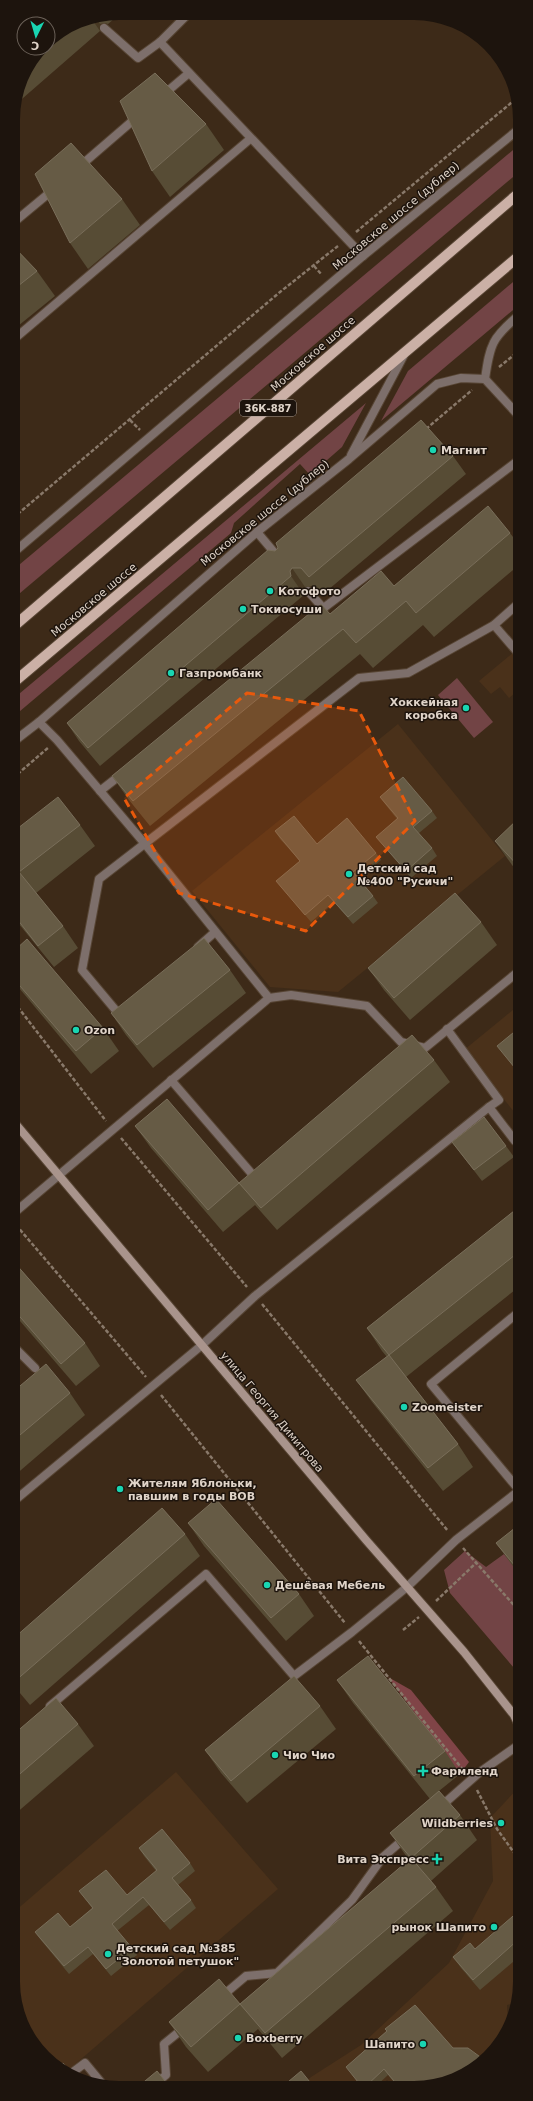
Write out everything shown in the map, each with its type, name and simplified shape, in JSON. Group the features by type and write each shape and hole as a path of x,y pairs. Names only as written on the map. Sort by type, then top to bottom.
{"main road":[{"name":"Московское шоссе","path":"20,621 513,198"},
{"name":"Московское шоссе","path":"20,677 513,261"},
{"name":"улица Георгия Димитрова","path":"20,1129 407,1587 464,1652 513,1713"}],"street":[{"path":"104,28 138,58 160,42 183,20"},
{"path":"160,42 250,139 363,256"},
{"path":"158,99 189,73"},
{"path":"74,172 146,109"},
{"name":"Московское шоссе (дублер)","path":"20,547 363,256 513,134"},
{"path":"20,334 250,139"},
{"path":"20,217 62,182"},
{"path":"513,320 503,328 489,349 485,378 513,409"},
{"path":"349,459 406,352"},
{"name":"Московское шоссе (дублер)","path":"20,737 257,532 349,459 437,384 462,378 485,378"},
{"path":"311,618 513,465"},
{"path":"257,532 285,565"},
{"path":"308,591 323,608"},
{"path":"130,1003 118,1013 82,970 99,879 358,678 408,673 494,625 513,608"},
{"path":"494,625 513,647"},
{"path":"39,722 57,740 145,844 269,998"},
{"path":"100,791 130,767"},
{"path":"191,952 216,932"},
{"path":"20,1208 60,1176 113,1129 269,998 291,995 367,1006 401,1042 422,1050 513,976"},
{"path":"20,1496 202,1345 255,1296 499,1100 447,1029"},
{"path":"171,1080 260,1183 266,1178"},
{"path":"489,1107 513,1138"},
{"path":"513,1317 431,1384 513,1483"},
{"path":"20,1353 35,1368"},
{"path":"44,1711 206,1574 294,1676 352,1632 407,1587 456,1540 513,1495"},
{"path":"432,1815 472,1780 513,1749"},
{"path":"216,2001 246,1976 277,1973 352,1900 383,1857 414,1830"},
{"path":"159,2081 166,2075 164,2044 193,2020"},
{"path":"75,2070 85,2063 98,2079"}],"path":[{"path":"360,228 511,103"},
{"path":"20,512 280,292 338,246"},
{"path":"314,266 322,276"},
{"path":"425,430 513,356"},
{"path":"130,420 138,428"},
{"path":"20,773 57,740"},
{"path":"20,1010 113,1129 255,1296 456,1540 513,1604"},
{"path":"20,1229 153,1385 472,1780 497,1829 513,1851"},
{"path":"403,1630 427,1610 476,1563"}],"highlighted area":[{"path":"247,693 359,711 415,821 306,931 179,893 124,798"}],"shaded area":[{"path":"513,150 513,177 20,593 20,564"},
{"path":"513,282 513,310 381,421 408,371"},
{"path":"366,403 342,447 310,475 300,464 234,523 231,533 20,711 20,693"},
{"path":"513,653 513,695 509,698 500,687 491,694 479,681"},
{"name":"Хоккейная коробка","path":"457,678 493,722 474,738 438,695"},
{"name":"Детский сад №400 \"Русичи\"","path":"398,724 505,856 338,992 270,987 192,891"},
{"path":"513,1010 513,1111 464,1050"},
{"path":"465,1551 486,1567 504,1554 513,1565 513,1667 450,1593 444,1570"},
{"path":"388,1677 411,1690 469,1762 460,1774"},
{"name":"Детский сад №385 \"Золотой петушок\"","path":"176,1772 278,1889 70,2069 54,2057 44,2047 30,2026 23,2008 20,1982 20,1907"},
{"name":"рынок Шапито","path":"513,1793 513,1989 511,2004 507,2005 507,2014 503,2026 496,2037 489,2047 474,2061 458,2071 434,2079 414,2081 307,2081 361,2045 449,1963 493,1881 490,1818"}],"building":[{"path":"155,73 206,124 152,171 120,101"},
{"path":"71,143 122,199 70,243 35,174"},
{"path":"20,253 37,271 20,284"},
{"path":"421,420 453,456 309,577 301,568 292,568 290,571 291,576 88,748 67,723 268,550 275,551 278,548 276,543"},
{"path":"488,506 510,533 416,613 406,601 356,643 343,629 133,801 112,776 321,604 330,614 381,571 394,586"},
{"path":"403,777 432,811 413,827 432,848 406,871 376,837 398,818 380,797"},
{"path":"58,797 80,825 20,871 20,827"},
{"path":"294,816 317,844 347,818 376,853 353,872 373,896 348,917 328,895 305,915 276,881 300,861 275,831"},
{"path":"513,824 513,860 495,841"},
{"path":"20,873 63,926 38,946 20,923"},
{"path":"455,893 481,922 394,998 368,968"},
{"path":"204,938 230,970 137,1045 111,1013"},
{"path":"27,939 103,1028 76,1051 20,986 20,945"},
{"path":"513,1033 513,1066 497,1046"},
{"path":"412,1035 434,1060 261,1208 239,1183"},
{"path":"167,1099 239,1183 208,1210 135,1126"},
{"path":"484,1117 506,1146 474,1170 452,1142"},
{"path":"513,1212 513,1257 389,1355 367,1328"},
{"path":"20,1269 85,1343 61,1364 20,1317"},
{"path":"389,1355 458,1444 428,1468 356,1380"},
{"path":"46,1364 70,1393 20,1435 20,1386"},
{"path":"216,1499 299,1594 271,1618 188,1523"},
{"path":"162,1508 185,1534 20,1677 20,1633"},
{"path":"513,1530 513,1564 496,1543"},
{"path":"368,1656 445,1751 414,1776 337,1680"},
{"path":"294,1676 320,1706 231,1781 205,1750"},
{"path":"56,1698 78,1724 20,1774 20,1729"},
{"path":"439,1791 460,1815 411,1858 390,1833"},
{"path":"162,1829 190,1863 172,1878 191,1900 164,1922 143,1897 112,1924 132,1948 106,1969 88,1947 64,1966 35,1932 58,1913 70,1927 93,1908 79,1891 106,1870 127,1895 157,1870 139,1848"},
{"path":"411,1858 436,1887 265,2033 240,2004"},
{"path":"513,1916 513,1944 473,1980 453,1957 470,1943 475,1949"},
{"path":"219,1979 240,2004 191,2047 169,2022"},
{"path":"415,2005 453,2048 468,2048 479,2057 458,2071 434,2079 394,2081 384,2069 371,2081 357,2081 346,2067 387,2031 385,2029"},
{"path":"157,2071 165,2081 145,2081"},
{"path":"301,2071 309,2081 289,2081"}],"place":[{"name":"Магнит","path":"433,450"},
{"name":"Котофото","path":"270,591"},
{"name":"Токиосуши","path":"243,609"},
{"name":"Газпромбанк","path":"171,673"},
{"name":"Хоккейная коробка","path":"466,708"},
{"name":"Детский сад №400 \"Русичи\"","path":"349,874"},
{"name":"Ozon","path":"76,1030"},
{"name":"Zoomeister","path":"404,1407"},
{"name":"Жителям Яблоньки, павшим в годы ВОВ","path":"120,1489"},
{"name":"Дешёвая Мебель","path":"267,1585"},
{"name":"Чио Чио","path":"275,1755"},
{"name":"Фармленд","path":"423,1771"},
{"name":"Wildberries","path":"501,1823"},
{"name":"Вита Экспресс","path":"437,1859"},
{"name":"рынок Шапито","path":"494,1927"},
{"name":"Детский сад №385 \"Золотой петушок\"","path":"108,1954"},
{"name":"Boxberry","path":"238,2038"},
{"name":"Шапито","path":"423,2044"}]}
